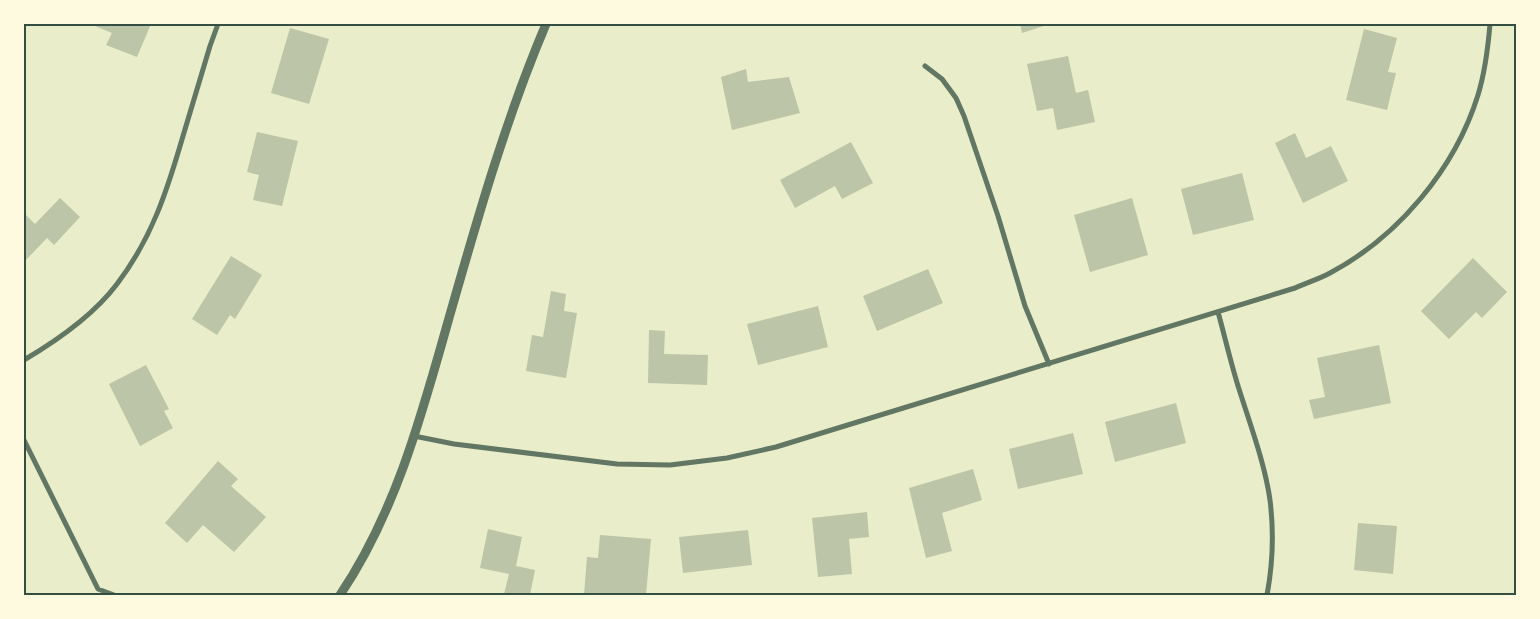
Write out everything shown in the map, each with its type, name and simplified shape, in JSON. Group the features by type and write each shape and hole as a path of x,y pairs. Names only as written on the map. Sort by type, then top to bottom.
{"street":[{"path":"24,360 86,317 116,285 135,259 154,223 169,184 218,24"},
{"path":"340,595 356,572 380,525 397,485 414,436 502,144 546,24"},
{"path":"414,436 454,444 617,464 670,465 727,458 776,447 1295,288 1330,273 1376,243 1411,211 1448,162 1461,138 1478,96 1487,59 1490,24"},
{"path":"925,66 942,79 956,98 964,116 998,216 1025,306 1049,364"},
{"path":"1218,312 1259,452 1270,498 1273,550 1267,595"},
{"path":"24,440 98,589 114,595"},
{"path":"95,595 98,589"}],"building":[{"path":"90,24 151,24 137,57 106,45 112,33"},
{"path":"1020,24 1050,24 1022,33"},
{"path":"290,28 329,39 309,104 271,93"},
{"path":"1364,29 1397,38 1388,72 1396,73 1387,110 1346,100"},
{"path":"1068,56 1076,93 1088,90 1095,122 1057,130 1053,108 1037,111 1027,64"},
{"path":"746,69 748,82 789,77 800,113 732,130 721,77"},
{"path":"257,132 298,141 282,206 253,200 259,175 247,172"},
{"path":"1295,133 1306,158 1331,146 1348,181 1303,203 1275,143"},
{"path":"851,142 873,183 842,199 835,186 795,208 780,180"},
{"path":"1242,173 1254,220 1193,235 1181,189"},
{"path":"60,198 80,217 54,245 47,238 24,262 24,213 35,224"},
{"path":"1132,198 1148,255 1090,272 1074,215"},
{"path":"231,256 262,275 235,319 230,315 217,335 192,319"},
{"path":"1473,258 1507,292 1482,318 1476,312 1449,339 1421,311"},
{"path":"928,269 943,303 877,331 863,296"},
{"path":"551,291 566,294 564,311 577,313 566,378 526,371 532,335 543,337"},
{"path":"818,306 828,347 758,365 747,324"},
{"path":"649,330 665,331 664,354 708,355 707,385 648,383"},
{"path":"1379,345 1391,403 1314,419 1309,400 1325,397 1317,358"},
{"path":"146,365 169,409 164,411 173,428 140,446 109,384"},
{"path":"1176,403 1186,443 1115,462 1105,422"},
{"path":"1073,433 1083,474 1018,489 1009,449"},
{"path":"218,461 238,479 231,486 266,517 234,552 203,525 187,543 165,523"},
{"path":"973,469 982,500 942,513 952,551 926,558 909,488"},
{"path":"867,512 869,537 849,539 852,574 818,577 812,518"},
{"path":"1358,523 1397,526 1393,574 1354,570"},
{"path":"488,529 522,537 516,566 535,570 530,595 504,594 509,574 480,568"},
{"path":"748,530 752,565 683,573 679,537"},
{"path":"600,535 651,539 646,595 584,595 587,557 598,558"}]}
